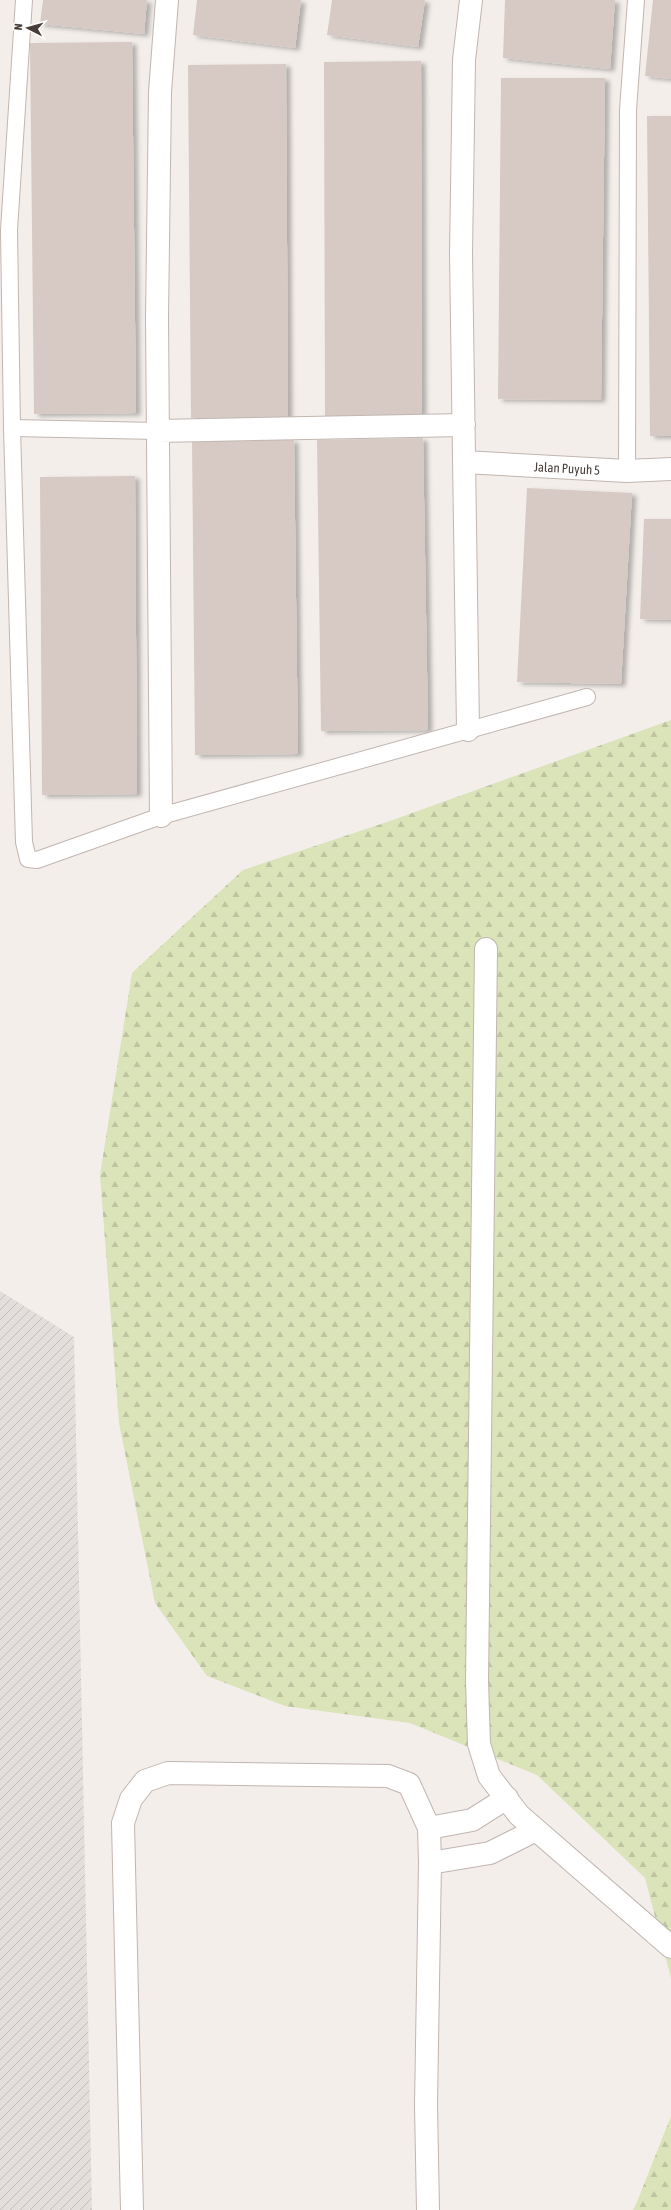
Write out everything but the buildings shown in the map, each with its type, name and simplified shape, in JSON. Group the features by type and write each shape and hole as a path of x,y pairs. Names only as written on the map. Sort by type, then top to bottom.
{"street":[{"path":"161,816 158,430 160,92 167,0"},
{"path":"468,730 461,253 464,83 471,0"},
{"path":"158,430 464,425"},
{"name":"Jalan Puyuh 5","path":"464,462 627,471 671,469"},
{"path":"486,949 477,1673 479,1744 489,1776 519,1815 671,1948"},
{"path":"132,2210 123,1823 131,1799 145,1781 168,1773 388,1776 409,1784 429,1828 430,1863 426,2105 428,2210"},
{"path":"429,1828 472,1820 507,1798"},
{"path":"430,1863 490,1853 536,1830"}],"lane":[{"path":"24,0 9,230 12,428 24,834 28,859 37,860 161,816 587,697"},
{"path":"627,471 628,110 636,0"},
{"path":"12,428 158,430"}],"shaded area":[{"path":"0,1291 74,1337 92,2210 0,2210"}],"green space":[{"path":"671,720 671,1978 645,1878 537,1775 410,1723 285,1706 207,1676 155,1603 119,1423 100,1175 132,973 243,870 390,821"},
{"path":"671,2116 671,2210 633,2210 637,2202"}]}
